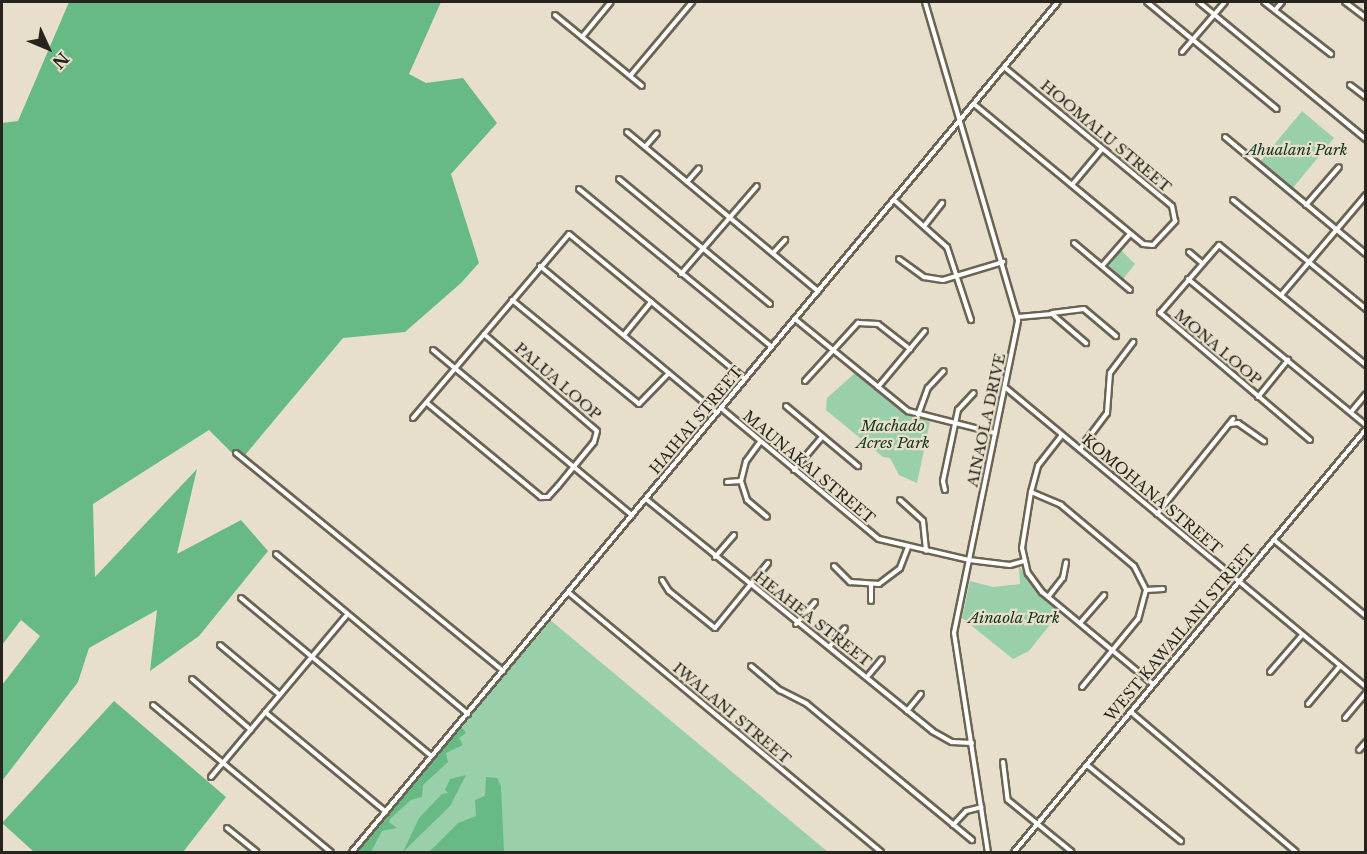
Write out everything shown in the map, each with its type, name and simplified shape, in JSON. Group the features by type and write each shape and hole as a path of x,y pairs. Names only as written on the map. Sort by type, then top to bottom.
{"street":[{"path":"582,37 611,2"},
{"path":"630,76 692,2"},
{"name":"AINAOLA DRIVE","path":"925,2 1018,317 1006,388 954,633 988,852"},
{"name":"HAIHAI STREET","path":"352,852 1058,2"},
{"path":"1147,2 1277,109"},
{"path":"1199,2 1365,139"},
{"path":"1182,52 1224,2"},
{"path":"1264,2 1332,54"},
{"path":"1275,10 1282,2"},
{"path":"1345,2 1365,18"},
{"path":"555,15 642,86"},
{"name":"HOOMALU STREET","path":"974,104 1146,245 1153,245 1174,221 1175,211 1004,67"},
{"path":"1350,85 1365,97"},
{"path":"627,132 818,291"},
{"path":"645,147 657,133"},
{"path":"950,133 963,135"},
{"path":"1225,137 1365,254"},
{"path":"1072,185 1102,149"},
{"path":"1306,205 1339,167"},
{"path":"687,182 699,168"},
{"path":"619,179 770,303"},
{"path":"681,274 757,186"},
{"path":"579,189 772,347"},
{"path":"1282,294 1365,195"},
{"path":"894,200 925,225 947,247 972,320"},
{"path":"1233,200 1365,309"},
{"path":"925,225 942,203"},
{"path":"413,418 569,234 745,379"},
{"path":"1102,267 1130,234"},
{"path":"773,253 785,240"},
{"path":"1074,243 1130,290"},
{"name":"MONA LOOP","path":"1310,440 1160,315 1215,247 1223,246 1365,365"},
{"path":"1189,252 1202,263"},
{"path":"899,259 924,277 943,280 1003,262"},
{"path":"540,266 717,413"},
{"path":"1188,279 1351,412 1365,427"},
{"path":"512,300 639,405 669,373"},
{"path":"624,335 651,302"},
{"path":"1018,317 1084,309 1116,336"},
{"path":"1049,313 1086,343"},
{"path":"795,319 878,387 918,416 954,422 995,433"},
{"path":"805,381 849,329 868,322 882,326 910,349"},
{"path":"878,387 924,331"},
{"name":"PALUA LOOP","path":"427,403 541,497 548,497 574,467 594,442 596,428 484,334"},
{"path":"1080,449 1107,412 1110,373 1133,342"},
{"path":"433,350 632,515"},
{"path":"1258,397 1288,360"},
{"path":"918,416 928,388 944,371"},
{"name":"KOMOHANA STREET","path":"1006,388 1365,687"},
{"path":"945,490 943,481 954,422 961,405 975,393"},
{"path":"1351,412 1365,394"},
{"path":"786,406 858,466"},
{"name":"MAUNAKAI STREET","path":"721,408 872,535 908,548 969,560 1010,565 1024,561"},
{"path":"1157,514 1233,419"},
{"path":"1230,424 1238,423 1264,441"},
{"name":"WEST KAWAILANI STREET","path":"1014,852 1365,427"},
{"path":"1062,435 1038,466 1022,534 1024,561 1034,583 1048,597 1153,684"},
{"path":"794,470 822,437"},
{"path":"760,442 746,461 741,481 747,501 767,517"},
{"path":"236,453 503,671"},
{"path":"727,482 741,481"},
{"path":"1031,492 1061,505 1134,566 1146,590 1138,619 1082,687"},
{"name":"HEAHEA STREET","path":"646,499 796,624 830,646 945,740 972,743"},
{"path":"900,500 926,526 926,551"},
{"path":"715,557 734,535"},
{"path":"1274,540 1365,616"},
{"path":"834,566 850,582 871,585 894,575 908,548"},
{"path":"276,555 346,616 468,714"},
{"path":"1048,597 1063,578 1065,562"},
{"path":"662,580 666,588 715,628 768,563"},
{"path":"871,585 871,601"},
{"path":"1146,590 1163,589"},
{"name":"IWALANI STREET","path":"568,592 881,852"},
{"path":"1080,623 1104,595"},
{"path":"241,598 431,756"},
{"path":"796,624 815,602"},
{"path":"211,777 346,616"},
{"path":"830,646 844,628"},
{"path":"1270,672 1302,634"},
{"path":"220,645 280,695"},
{"path":"867,677 882,659"},
{"path":"751,666 780,690 807,704 972,840"},
{"path":"1308,704 1340,666"},
{"path":"192,679 251,730"},
{"path":"1345,718 1365,693"},
{"path":"907,711 921,694"},
{"path":"153,705 331,852"},
{"path":"266,712 386,812"},
{"path":"1131,712 1296,852"},
{"path":"1359,750 1365,742"},
{"path":"1003,762 1008,800 1072,852"},
{"path":"1087,765 1181,842"},
{"path":"953,825 966,811 982,807"},
{"path":"227,828 256,852"}],"green space":[{"path":"69,2 441,2 409,74 426,83 463,78 497,123 451,174 479,263 461,283 405,332 343,338 240,461 209,430 93,504 95,577 197,469 177,554 241,520 268,551 199,636 150,671 157,610 89,648 78,682 2,781 2,685 40,636 21,620 2,645 2,123 18,121"},
{"name":"Ahualani Park","path":"1302,111 1334,138 1292,189 1260,162"},
{"path":"1121,250 1135,264 1123,279 1109,266"},
{"name":"Machado Acres Park","path":"855,373 899,410 930,422 917,483 899,475 890,458 883,457 826,410 827,398"},
{"name":"Ainaola Park","path":"1019,566 1037,593 1060,612 1029,651 1013,659 962,618 970,581 993,587 1020,584"},
{"path":"549,619 828,852 355,852"},
{"path":"114,701 226,797 183,852 34,852 2,823"},
{"path":"461,726 466,733 459,738 463,745 446,753 448,762 423,785 422,797 411,800 391,818 389,822 397,828 382,831 371,852 356,852"},
{"path":"466,775 450,806 403,852 419,818 442,794 448,793 445,790 450,779"},
{"path":"486,777 497,778 501,786 504,852 429,852 458,823 476,816 475,800 485,796"}]}
